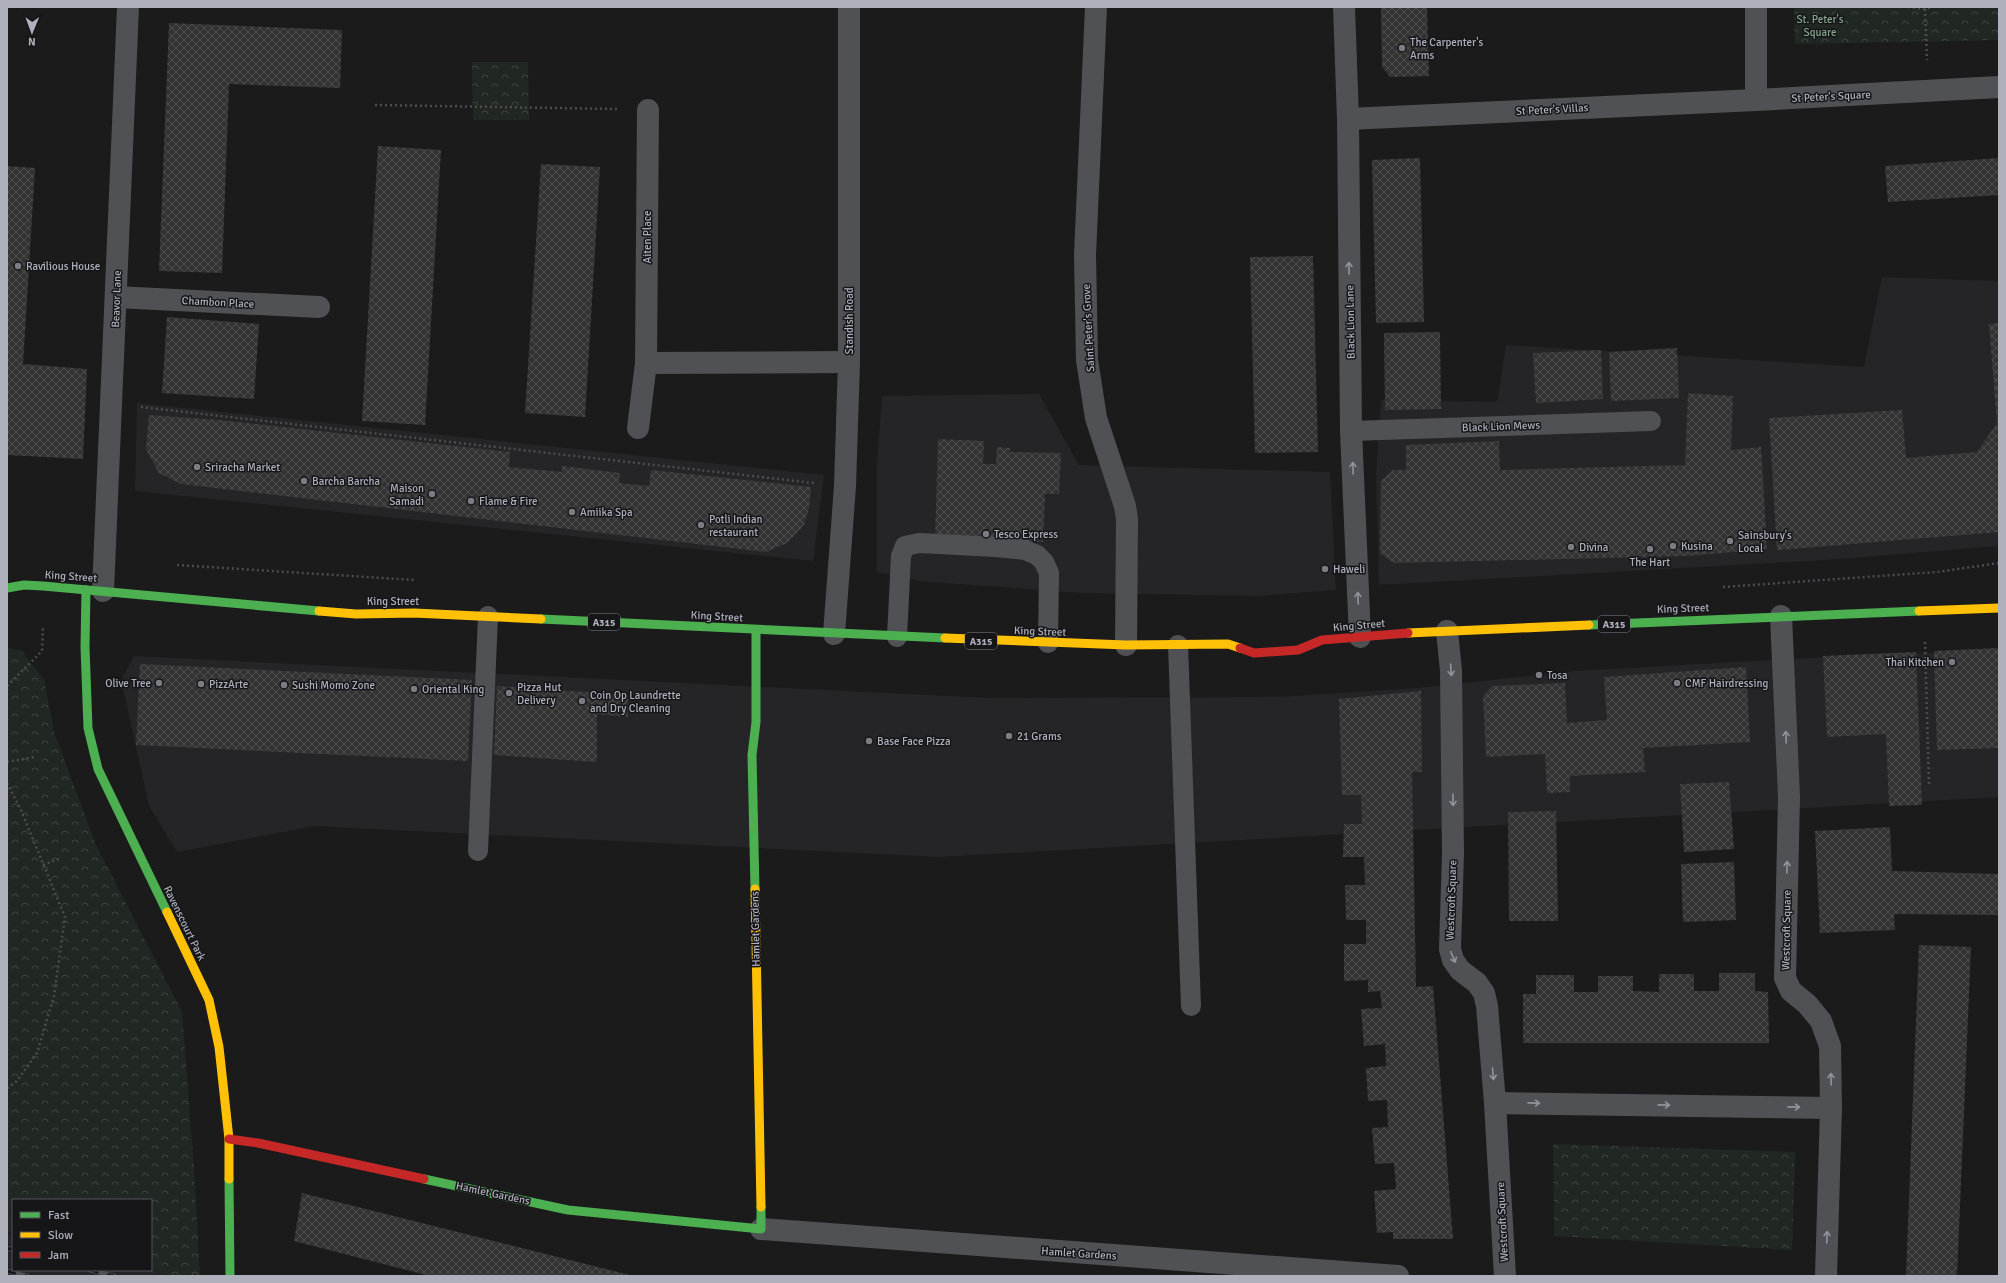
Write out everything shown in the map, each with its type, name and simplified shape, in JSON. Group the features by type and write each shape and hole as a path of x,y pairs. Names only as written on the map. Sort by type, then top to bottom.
{"main road":[{"name":"King Street","path":"7,588 24,585 95,590 253,606 356,614 414,613 488,616 834,634 1048,643 1126,645 1228,644 1254,653 1298,650 1322,640 1447,631 1999,608"},
{"name":"Ravenscourt Park","path":"95,590 84,647 88,728 98,769 209,1000 219,1047 228,1139 230,1276"},
{"name":"Hamlet Gardens","path":"228,1139 258,1143 568,1210 760,1229 752,755 756,722 756,630"}],"street":[{"name":"Beavor Lane","path":"95,590 112,404 128,7"},
{"name":"Standish Road","path":"834,634 845,486 849,362 849,7"},
{"name":"Saint Peter's Grove","path":"1096,7 1085,255 1087,360 1096,418 1126,513 1126,645"},
{"name":"Black Lion Lane","path":"1344,7 1348,118 1351,431 1360,637"},
{"path":"1756,7 1756,100"},
{"name":"St Peter's Square","path":"1756,100 1999,87"},
{"name":"St Peter's Villas","path":"1348,118 1756,100"},
{"name":"Aiten Place","path":"638,428 646,363 648,110"},
{"name":"Chambon Place","path":"116,297 319,307"},
{"path":"646,363 849,362"},
{"name":"Westcroft Square","path":"1781,616 1789,798 1785,978 1791,991 1807,1004 1821,1021 1830,1046 1831,1108 1826,1276"},
{"name":"Westcroft Square","path":"1447,631 1451,672 1453,838 1450,949 1453,960 1460,970 1477,983 1484,993 1487,1006 1495,1103 1505,1276"},
{"path":"1495,1103 1831,1108"},
{"name":"Hamlet Gardens","path":"760,1229 1398,1276"}],"lane":[{"name":"Black Lion Mews","path":"1351,431 1652,421"},
{"path":"897,637 901,556 905,546 919,543 996,546 1025,550 1037,555 1044,562 1049,573 1048,643"},
{"path":"478,851 488,616"},
{"path":"1178,645 1192,1006"}],"path":[{"path":"1908,7 1932,7"},
{"path":"1925,8 1928,91"},
{"path":"375,105 648,110"},
{"path":"112,404 845,486"},
{"path":"1778,582 1937,572 1999,563"},
{"name":"King Street","path":"176,565 244,568 396,579"},
{"path":"7,686 42,651 43,628"},
{"path":"1925,640 1929,784"},
{"path":"7,762 34,757"},
{"path":"7,783 20,810 65,917 54,996 37,1053 17,1081 7,1088"},
{"path":"43,865 61,858"}],"shaded area":[{"path":"1882,277 1999,281 1999,546 1827,560 1379,585 1376,474 1381,400 1497,402 1506,345 1864,367"},
{"path":"1039,394 1079,465 1330,472 1336,590 1258,596 1082,593 919,581 877,572 877,465 882,396"},
{"path":"137,403 824,475 813,561 135,491"},
{"path":"1999,651 1999,797 940,857 314,826 177,852 149,806 121,680 134,656 990,698 1278,697 1418,688 1575,671 1863,655"},
{"path":"7,1234 12,1235 12,1271 152,1271 172,1276 7,1276"}],"green space":[{"name":"St. Peter's Square","path":"1794,7 1999,7 1999,40 1795,44"},
{"path":"472,62 528,62 529,120 473,120"},
{"path":"7,648 21,650 44,680 54,732 96,845 182,1012 194,1169 200,1276 173,1276 152,1271 152,1199 12,1199 12,1234 7,1232"},
{"path":"1553,1144 1795,1152 1792,1250 1554,1236"}],"building":[{"path":"1381,7 1427,7 1429,76 1390,77 1382,67"},
{"path":"169,23 342,30 340,88 229,84 222,273 159,271"},
{"path":"378,146 441,150 425,425 362,421"},
{"path":"1420,158 1424,322 1376,323 1372,160"},
{"path":"1999,158 1999,195 1888,202 1885,166"},
{"path":"541,164 600,167 585,417 525,413"},
{"name":"Ravilious House","path":"7,166 35,168 23,364 87,369 83,459 7,455"},
{"path":"1313,256 1318,452 1255,453 1250,257"},
{"path":"167,317 259,324 254,399 162,393"},
{"path":"1999,323 1999,532 1777,550 1769,418 1902,410 1906,458 1977,452 1997,423 1989,324"},
{"path":"1440,332 1441,409 1385,410 1384,333"},
{"path":"1677,348 1679,398 1611,401 1609,352"},
{"path":"1601,350 1603,399 1536,403 1533,353"},
{"path":"1688,393 1733,396 1731,450 1761,447 1767,549 1687,556 1394,563 1380,553 1381,481 1393,470 1406,470 1406,445 1499,441 1500,470 1685,465"},
{"path":"149,415 220,420 510,452 509,467 562,472 562,466 620,473 619,483 649,486 651,470 811,487 809,508 804,525 787,543 766,552 181,484 159,473 146,449"},
{"path":"938,439 984,441 983,464 996,464 997,447 1010,448 1010,452 1061,453 1059,494 1045,494 1043,542 935,539"},
{"path":"1999,648 1999,748 1937,750 1934,651"},
{"path":"1916,652 1922,805 1889,806 1886,734 1827,737 1823,656"},
{"path":"140,664 472,680 468,761 136,745"},
{"path":"1746,667 1750,742 1643,748 1645,772 1570,776 1570,792 1547,793 1545,754 1486,757 1483,696 1492,686 1565,683 1567,723 1607,720 1604,677"},
{"path":"497,686 628,695 628,717 597,714 597,762 494,755"},
{"path":"1421,691 1422,772 1412,772 1416,987 1433,986 1453,1239 1393,1239 1393,1232 1377,1233 1374,1191 1396,1189 1394,1163 1375,1164 1372,1128 1388,1127 1387,1100 1368,1101 1366,1068 1386,1066 1385,1044 1364,1046 1361,1009 1382,1008 1380,991 1368,992 1368,980 1344,981 1344,944 1366,944 1366,920 1346,920 1345,885 1365,885 1364,857 1343,857 1344,824 1362,824 1361,795 1342,795 1339,699"},
{"path":"1729,782 1734,849 1684,852 1680,784"},
{"path":"1556,811 1558,921 1509,921 1508,812"},
{"path":"1890,827 1892,871 1999,874 1999,915 1894,914 1895,930 1820,933 1815,831"},
{"path":"1734,862 1736,920 1683,922 1681,864"},
{"path":"1919,945 1971,947 1957,1276 1906,1276"},
{"path":"1719,973 1755,973 1755,991 1768,992 1769,1043 1523,1043 1523,994 1536,994 1536,975 1574,975 1574,992 1598,992 1598,976 1633,976 1633,991 1659,992 1659,974 1694,974 1694,991 1719,991"},
{"path":"302,1193 630,1276 430,1276 294,1241"}],"railway":[{"path":"7,1248 12,1250"},
{"path":"7,1271 27,1276"},
{"path":"94,1271 114,1276"}],"traffic: fast":[{"path":"7,588 24,585 43,586 319,611"},
{"path":"86,590 85,647 88,728 98,769 167,912"},
{"path":"1589,625 1919,611"},
{"path":"541,619 945,638"},
{"path":"755,889 752,755 756,722 756,630"},
{"path":"229,1179 230,1276"},
{"path":"424,1179 568,1210 761,1229 761,1207"}],"traffic: slow":[{"path":"1919,611 1999,608"},
{"path":"319,611 356,614 414,613 541,619"},
{"path":"1408,633 1589,625"},
{"path":"945,638 1126,645 1228,644 1240,648"},
{"path":"755,889 761,1207"},
{"path":"167,912 209,1000 219,1047 229,1139 229,1179"}],"traffic: jam":[{"path":"1240,648 1254,653 1298,650 1322,640 1408,633"},
{"path":"229,1139 258,1143 424,1179"}],"place":[{"name":"The Carpenter's Arms","path":"1402,48"},
{"name":"Ravilious House","path":"18,266"},
{"name":"Sriracha Market","path":"197,467"},
{"name":"Barcha Barcha","path":"304,481"},
{"name":"Maison Samadi","path":"432,494"},
{"name":"Flame & Fire","path":"471,501"},
{"name":"Amiika Spa","path":"572,512"},
{"name":"Potli Indian restaurant","path":"701,525"},
{"name":"Tesco Express","path":"986,534"},
{"name":"Sainsbury's Local","path":"1730,541"},
{"name":"Kusina","path":"1673,546"},
{"name":"Divina","path":"1571,547"},
{"name":"The Hart","path":"1650,549"},
{"name":"Haweli","path":"1325,569"},
{"name":"Thai Kitchen","path":"1952,662"},
{"name":"Tosa","path":"1539,675"},
{"name":"Olive Tree","path":"159,683"},
{"name":"CMF Hairdressing","path":"1677,683"},
{"name":"PizzArte","path":"201,684"},
{"name":"Sushi Momo Zone","path":"284,685"},
{"name":"Oriental King","path":"414,689"},
{"name":"Pizza Hut Delivery","path":"509,693"},
{"name":"Coin Op Laundrette and Dry Cleaning","path":"582,701"},
{"name":"21 Grams","path":"1009,736"},
{"name":"Base Face Pizza","path":"869,741"}]}
